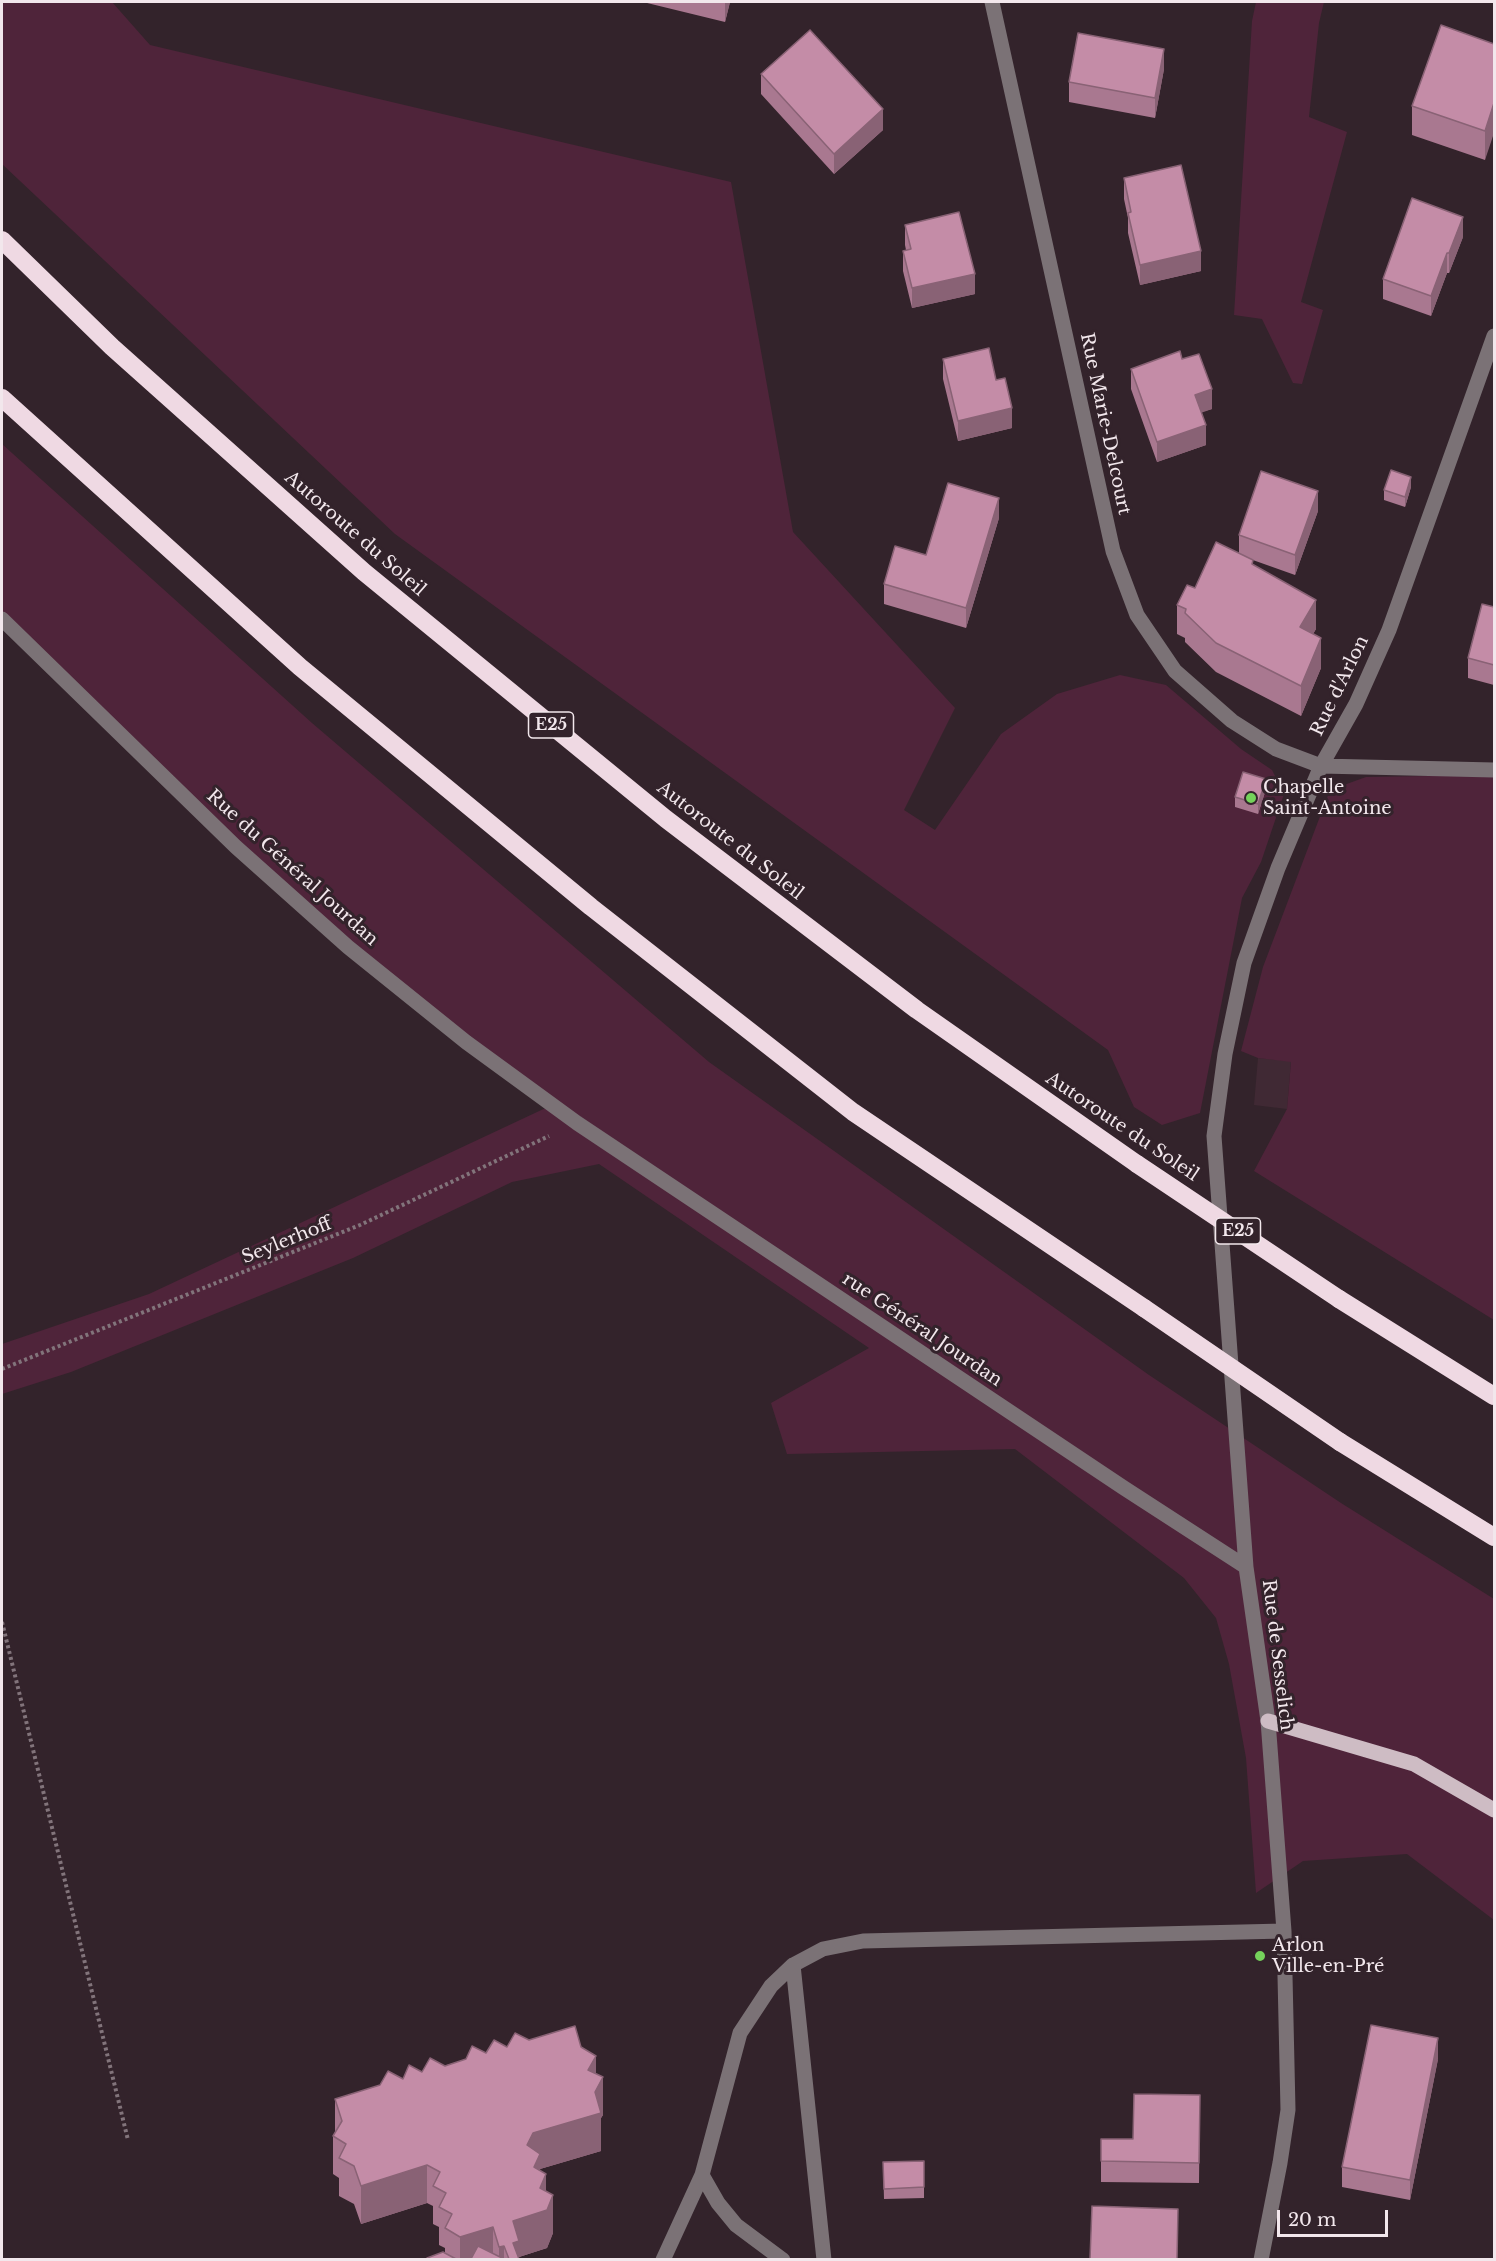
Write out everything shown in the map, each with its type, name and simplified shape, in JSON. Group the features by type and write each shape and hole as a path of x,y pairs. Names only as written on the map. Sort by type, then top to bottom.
{"highway":[{"name":"Autoroute du Soleil","path":"2,240 112,347 364,572 666,819 917,1010 1137,1164 1339,1299 1494,1396"},
{"path":"2,398 39,434 300,667 591,907 853,1112 1340,1442 1494,1537"}],"main road":[{"path":"1268,1721 1414,1764 1494,1810"}],"street":[{"name":"Rue Marie-Delcourt","path":"992,2 1113,551 1137,615 1175,670 1232,721 1276,749 1321,766 1494,770"},
{"name":"Rue d'Arlon","path":"1225,1054 1244,963 1278,868 1321,766 1356,704 1389,630 1494,336"},
{"name":"Rue du Général Jourdan","path":"2,619 236,847 348,947 466,1042 577,1123"},
{"name":"Rue de Sesselich","path":"1225,1054 1214,1136 1246,1567 1268,1721 1284,1931 1288,2110 1281,2163 1261,2259"},
{"name":"rue Général Jourdan","path":"577,1123 1246,1567"},
{"path":"663,2259 702,2175 740,2033 771,1986 793,1965 823,1949 863,1941 1284,1931"},
{"path":"793,1965 824,2259"},
{"path":"702,2175 718,2203 736,2225 783,2259"}],"path":[{"name":"Seylerhoff","path":"2,1369 360,1225 577,1123"},
{"path":"2,1622 128,2140"}],"shaded area":[{"path":"2,2 112,2 150,45 731,182 793,532 955,708 904,810 935,830 1001,734 1057,694 1120,675 1166,685 1241,749 1272,770 1284,794 1261,862 1242,898 1200,1113 1162,1125 1134,1107 1108,1050 395,534 2,164"},
{"path":"1256,2 1324,2 1319,23 1309,117 1347,132 1301,302 1323,310 1302,384 1293,383 1262,319 1234,315 1252,21"},
{"path":"2,444 312,723 709,1062 1149,1375 1341,1503 1494,1599 1494,1920 1407,1854 1303,1861 1256,1893 1246,1758 1229,1664 1216,1618 1184,1578 1015,1449 787,1454 771,1403 869,1348 599,1164 512,1182 353,1258 71,1372 2,1394 2,1344 149,1294 552,1105 348,947 2,619"},
{"path":"1494,775 1494,1320 1254,1171 1287,1109 1291,1062 1258,1058 1241,1051 1263,967 1330,790 1366,777"},
{"path":"1258,1058 1291,1061 1287,1109 1254,1105"}],"building":[{"path":"1441,25 1494,44 1494,103 1485,131 1412,106"},
{"path":"810,30 883,109 834,154 761,74"},
{"path":"1078,33 1164,49 1155,98 1069,82"},
{"path":"1181,165 1201,251 1140,265 1128,213 1131,212 1124,178"},
{"path":"1412,198 1463,217 1431,296 1383,279"},
{"path":"959,212 975,274 912,288 903,251 911,249 905,225"},
{"path":"989,348 996,380 1005,378 1012,408 958,421 943,359"},
{"path":"1180,351 1182,359 1199,354 1212,389 1195,395 1206,425 1157,442 1131,369"},
{"path":"1391,470 1411,477 1405,497 1384,490"},
{"path":"1261,471 1318,491 1295,555 1239,535"},
{"path":"948,483 999,498 966,608 884,584 895,546 926,555"},
{"path":"1216,542 1253,560 1252,564 1316,600 1300,627 1321,638 1301,686 1216,643 1185,613 1186,609 1177,605 1187,585 1195,588"},
{"path":"1482,604 1494,607 1494,665 1468,658"},
{"path":"1243,772 1266,779 1258,804 1235,797"},
{"path":"1371,2025 1438,2038 1410,2180 1342,2167"},
{"path":"575,2026 581,2047 596,2056 588,2070 603,2077 595,2092 601,2113 533,2133 527,2145 540,2154 534,2167 546,2174 540,2188 553,2195 547,2210 513,2221 519,2241 513,2243 519,2259 509,2259 504,2246 499,2247 493,2227 460,2237 445,2228 452,2214 439,2207 446,2193 433,2186 440,2172 427,2165 361,2186 354,2166 339,2158 346,2144 333,2136 342,2121 335,2099 380,2085 388,2071 403,2079 409,2065 422,2072 430,2058 445,2066 466,2059 472,2046 486,2053 494,2040 507,2047 515,2033 529,2040"},
{"path":"1134,2094 1200,2095 1199,2163 1101,2161 1101,2139 1133,2139"},
{"path":"924,2161 924,2187 884,2189 883,2162"},
{"path":"1092,2206 1178,2209 1177,2259 1090,2259"},
{"path":"478,2246 504,2259 471,2259"},
{"path":"443,2252 456,2259 427,2259 427,2258"}],"place":[{"name":"Chapelle Saint-Antoine","path":"1251,798"},
{"name":"Arlon Ville-en-Pré","path":"1260,1956"}]}
